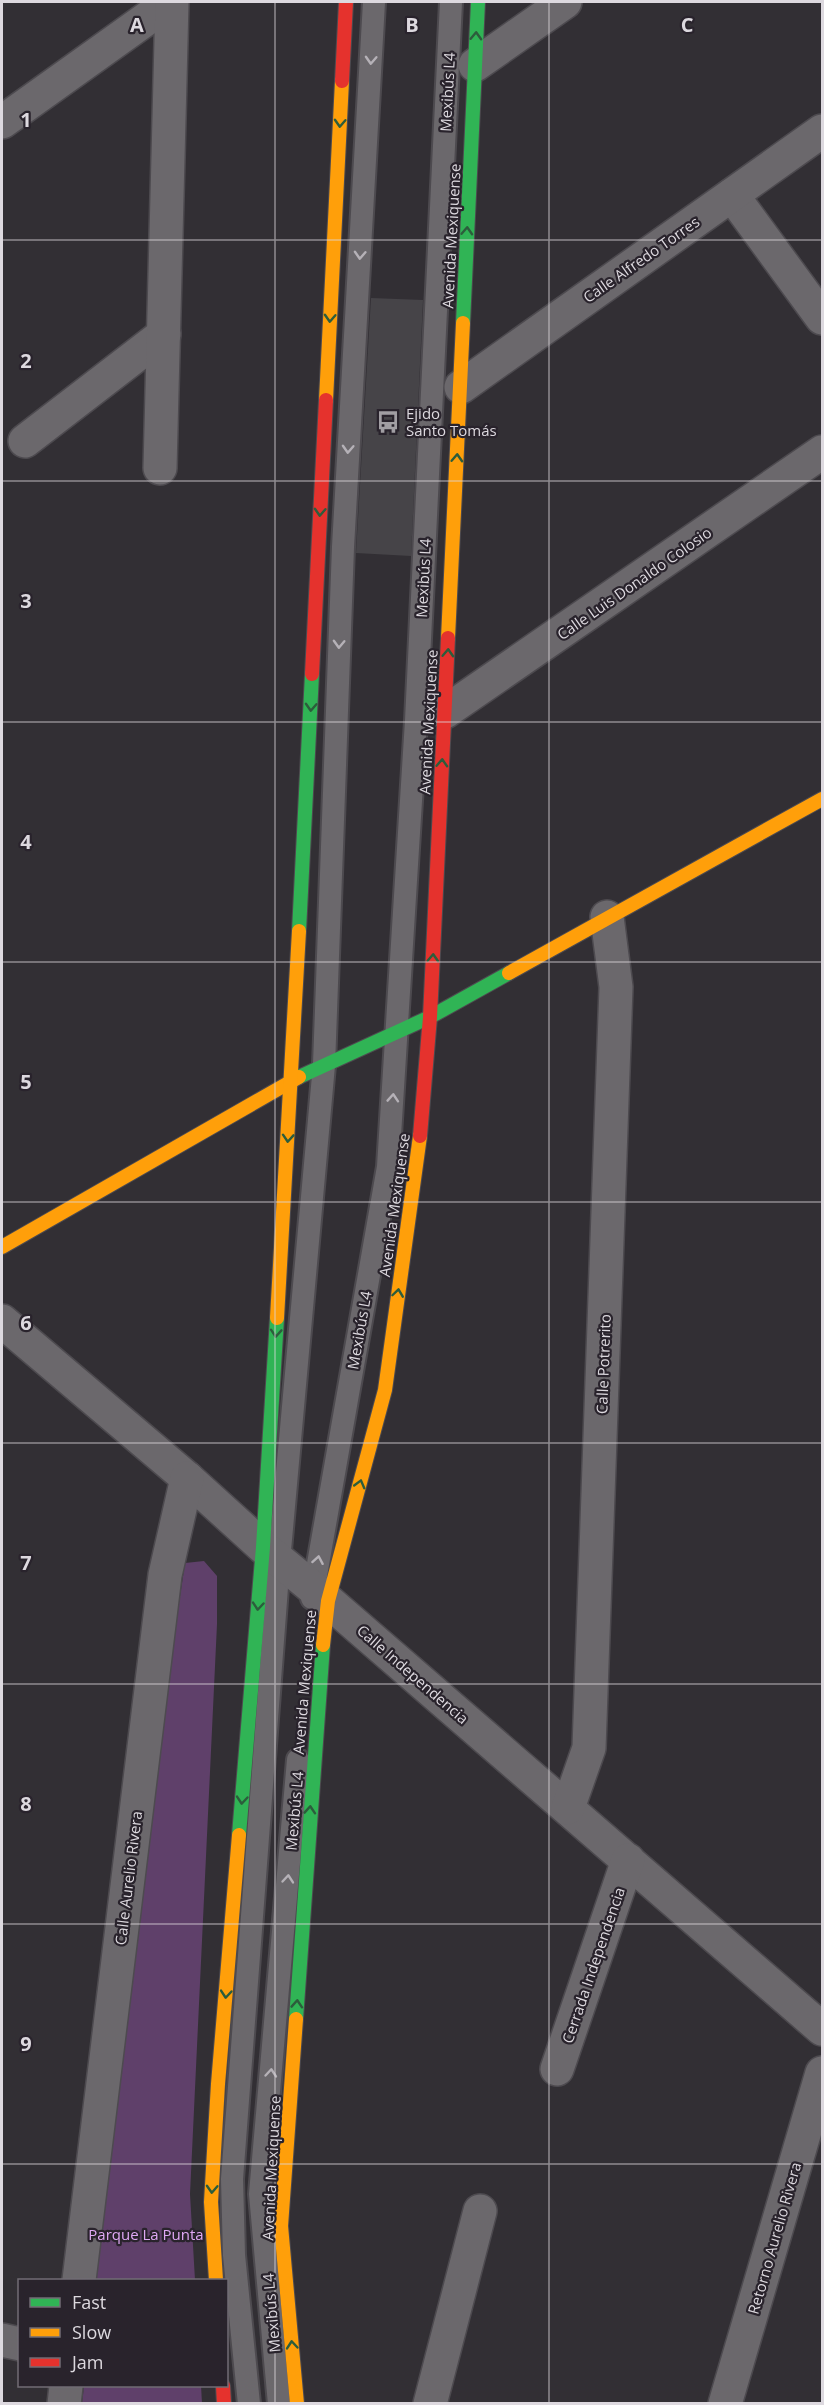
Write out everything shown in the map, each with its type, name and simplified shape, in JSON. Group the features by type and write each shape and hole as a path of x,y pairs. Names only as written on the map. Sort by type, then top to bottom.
{"main road":[{"path":"216,2279 211,2202 218,2084 271,1554 292,1080 346,2"},
{"name":"Avenida Mexiquense","path":"297,2403 281,2226 320,1674 321,1594 385,1390 423,1114 430,1017 478,2"},
{"path":"2,1247 292,1080 430,1017 822,799"},
{"path":"223,2387 224,2403"}],"street":[{"path":"2,122 171,2"},
{"path":"160,468 171,2"},
{"path":"475,65 565,2"},
{"name":"Calle Alfredo Torres","path":"461,387 822,131"},
{"path":"732,195 822,318"},
{"path":"25,441 164,334"},
{"name":"Calle Luis Donaldo Colosio","path":"445,711 822,453"},
{"name":"Calle Potrerito","path":"568,1808 590,1748 616,987 607,917"},
{"name":"Calle Independencia","path":"2,1321 187,1478 271,1554 321,1594 822,2029"},
{"name":"Calle Aurelio Rivera","path":"79,2279 165,1575 187,1478"},
{"name":"Cerrada Independencia","path":"557,2070 628,1860"},
{"name":"Retorno Aurelio Rivera","path":"725,2403 822,2073"},
{"path":"430,2403 480,2211"},
{"path":"2,2340 18,2344"},
{"path":"64,2403 66,2387"}],"lane":[{"name":"Mexibús L4","path":"249,2403 234,2255 232,2179 271,1554 324,1065 343,547 374,2"},
{"name":"Mexibús L4","path":"279,2403 260,2194 321,1594 388,1167 415,733 451,2"}],"green space":[{"name":"Parque La Punta","path":"204,1561 217,1576 217,1624 190,2194 195,2279 94,2279 125,1963 185,1563"},
{"path":"84,2387 201,2387 202,2403 82,2403"}],"building":[{"path":"371,298 423,300 411,556 356,553"}],"traffic: fast":[{"path":"463,323 478,2"},
{"path":"299,931 312,674"},
{"path":"299,1077 430,1017 509,973"},
{"path":"239,1835 263,1547 277,1318"},
{"path":"296,2019 323,1645"}],"traffic: slow":[{"path":"326,400 342,81"},
{"path":"448,638 463,323"},
{"path":"509,973 822,799"},
{"path":"277,1318 299,931"},
{"path":"2,1247 299,1077"},
{"path":"323,1645 328,1601 385,1390 420,1136"},
{"path":"216,2279 211,2202 218,2084 239,1835"},
{"path":"296,2019 281,2226 297,2404"}],"traffic: jam":[{"path":"342,81 346,2"},
{"path":"312,674 326,400"},
{"path":"420,1136 430,1017 448,638"},
{"path":"223,2387 224,2404"}],"place":[{"name":"Ejido Santo Tomás","path":"388,422"}]}
